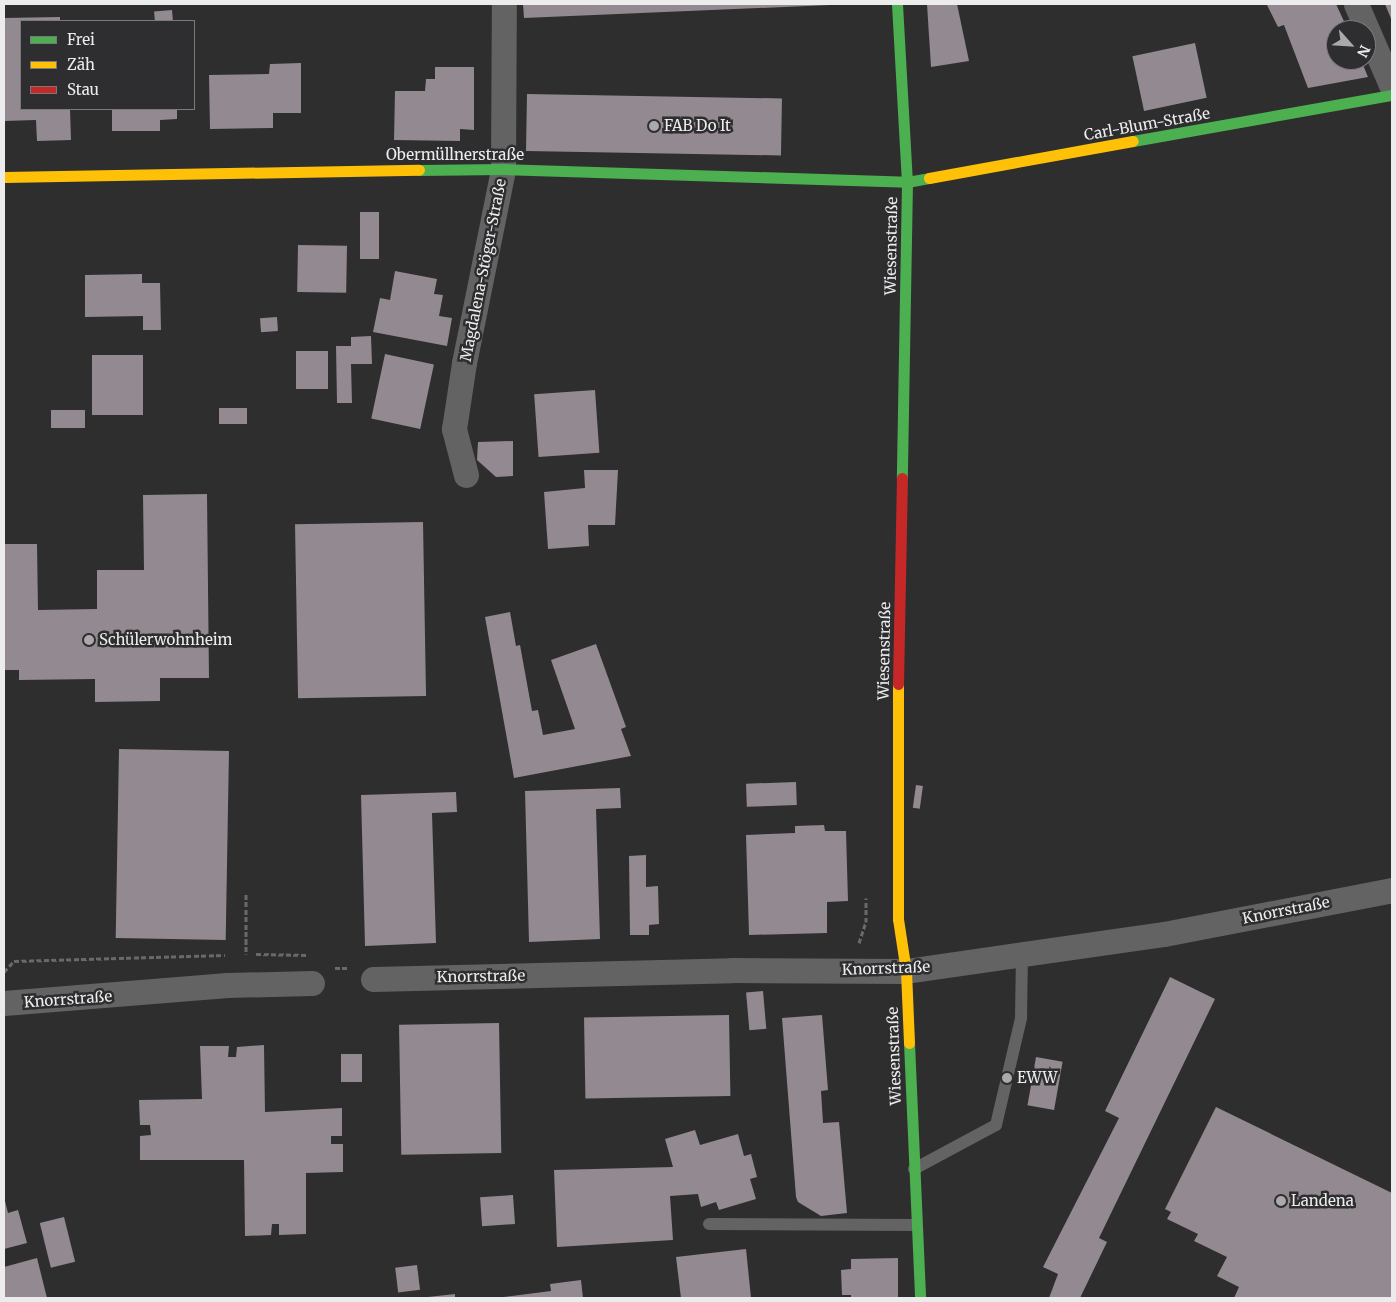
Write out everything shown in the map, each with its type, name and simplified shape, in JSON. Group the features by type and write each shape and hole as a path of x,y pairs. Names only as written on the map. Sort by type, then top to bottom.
{"street":[{"name":"Magdalena-Stöger-Straße","path":"466,475 454,429 464,363 503,169 504,4"},
{"name":"Wiesenstraße","path":"896,4 907,182 896,794 898,919 906,971 916,1225 921,1298"},
{"path":"1356,4 1392,87"},
{"name":"Carl-Blum-Straße","path":"907,182 1392,95"},
{"name":"Obermüllnerstraße","path":"4,177 503,169 907,182"},
{"name":"Knorrstraße","path":"373,979 732,970 906,971 1164,934 1392,890"},
{"name":"Knorrstraße","path":"4,1003 227,986 312,983"}],"lane":[{"path":"914,1169 996,1126 1021,1018 1022,954"},
{"path":"709,1224 916,1225"}],"path":[{"path":"246,894 246,954"}],"building":[{"path":"523,4 830,4 830,5 524,18"},
{"path":"927,4 957,4 969,61 931,67"},
{"path":"1336,4 1343,20 1326,20 1326,70 1365,70 1368,77 1308,88 1284,25 1278,27 1267,5"},
{"path":"1385,4 1392,4 1392,21"},
{"path":"172,10 173,20 155,20 154,12"},
{"path":"60,17 60,20 20,20 20,110 70,110 71,140 37,141 36,120 4,121 4,18"},
{"path":"1195,43 1207,98 1144,111 1132,56"},
{"path":"301,63 301,113 273,113 273,128 210,129 209,75 269,74 270,64"},
{"path":"435,67 474,67 474,130 460,129 460,141 394,140 395,91 425,91 426,79 435,79"},
{"name":"FAB Do It","path":"527,94 782,98 781,155 526,151"},
{"path":"112,110 177,110 177,119 160,120 160,131 112,131"},
{"path":"360,212 379,212 379,259 360,259"},
{"path":"298,245 347,246 346,293 297,292"},
{"path":"395,271 437,279 434,294 443,295 439,316 452,318 447,346 373,332 380,298 390,300"},
{"path":"142,274 142,283 160,283 161,330 143,330 143,316 85,317 85,275"},
{"path":"277,317 278,331 261,332 260,318"},
{"path":"371,336 372,364 351,364 352,403 337,403 336,346 351,346 351,337"},
{"path":"296,351 328,351 328,389 296,389"},
{"path":"385,354 434,364 420,429 371,419"},
{"path":"92,355 143,355 143,415 92,415"},
{"path":"595,390 599,453 539,457 534,394"},
{"path":"219,408 247,408 247,424 219,424"},
{"path":"51,410 85,410 85,428 51,428"},
{"path":"513,441 513,476 496,477 477,460 478,442"},
{"path":"584,470 618,470 615,525 588,525 589,546 548,549 544,492 585,488"},
{"path":"207,494 209,678 160,678 160,701 95,702 95,679 19,680 19,670 4,670 4,544 37,544 38,610 97,609 97,570 144,570 143,495"},
{"path":"423,522 426,696 298,698 295,524"},
{"path":"510,612 516,646 520,645 532,711 538,710 543,735 575,729 551,660 596,644 626,727 621,729 631,756 514,778 485,617"},
{"path":"119,749 229,751 226,940 116,938"},
{"path":"796,782 797,805 747,807 746,784"},
{"path":"916,785 923,786 920,809 913,808"},
{"path":"620,788 621,808 596,809 600,939 529,942 525,791"},
{"path":"456,792 457,812 432,813 436,943 365,946 361,795"},
{"path":"824,825 825,831 846,831 848,901 827,902 827,933 749,935 746,835 795,833 795,826"},
{"path":"646,855 646,887 658,886 659,924 649,925 649,935 630,935 629,856"},
{"path":"1170,977 1215,999 1099,1238 1107,1242 1080,1298 1049,1298 1058,1274 1043,1267 1119,1118 1105,1111"},
{"path":"763,991 766,1029 749,1030 746,992"},
{"path":"729,1015 730,1096 585,1099 584,1018"},
{"path":"822,1015 828,1090 821,1091 823,1123 839,1122 847,1213 821,1216 798,1202 796,1197 782,1018"},
{"path":"499,1023 501,1153 401,1155 399,1025"},
{"path":"264,1045 265,1112 342,1108 342,1136 331,1136 331,1144 343,1144 343,1172 306,1173 306,1234 279,1235 279,1224 272,1224 271,1235 245,1236 244,1160 140,1160 140,1136 151,1135 150,1125 140,1125 139,1100 202,1099 200,1046 229,1046 228,1057 236,1057 237,1047"},
{"path":"341,1054 362,1054 362,1082 341,1082"},
{"path":"1036,1057 1063,1062 1054,1110 1027,1105"},
{"name":"Landena","path":"1216,1107 1392,1193 1392,1298 1234,1298 1239,1287 1217,1276 1227,1257 1194,1241 1198,1234 1167,1219 1171,1212 1165,1209"},
{"path":"695,1130 700,1145 738,1134 744,1156 751,1154 757,1177 750,1179 756,1199 719,1210 716,1202 701,1207 698,1194 670,1196 673,1240 557,1247 554,1170 673,1167 665,1139"},
{"path":"513,1195 515,1224 482,1226 480,1197"},
{"path":"4,1197 8,1213 18,1210 27,1243 4,1249"},
{"path":"64,1217 75,1262 51,1268 40,1223"},
{"path":"746,1249 751,1298 681,1298 676,1257"},
{"path":"37,1258 47,1298 4,1298 4,1267"},
{"path":"898,1258 898,1298 851,1298 851,1295 842,1295 841,1270 851,1269 851,1259"},
{"path":"417,1265 420,1290 398,1292 395,1268"},
{"path":"581,1280 583,1298 495,1298 551,1291 550,1284"},
{"path":"455,1294 455,1298 428,1298 428,1297"}],"traffic: fast":[{"path":"897,4 907,182 902,478"},
{"path":"1133,141 1392,95"},
{"path":"419,170 503,169 907,182 929,178"},
{"path":"909,1043 920,1298"}],"traffic: slow":[{"path":"929,178 1133,141"},
{"path":"4,177 419,170"},
{"path":"898,684 898,919 906,971 909,1043"}],"traffic: jam":[{"path":"898,684 902,478"}],"place":[{"name":"FAB Do It","path":"654,126"},
{"name":"Schülerwohnheim","path":"89,640"},
{"name":"EWW","path":"1007,1078"},
{"name":"Landena","path":"1281,1201"}]}
